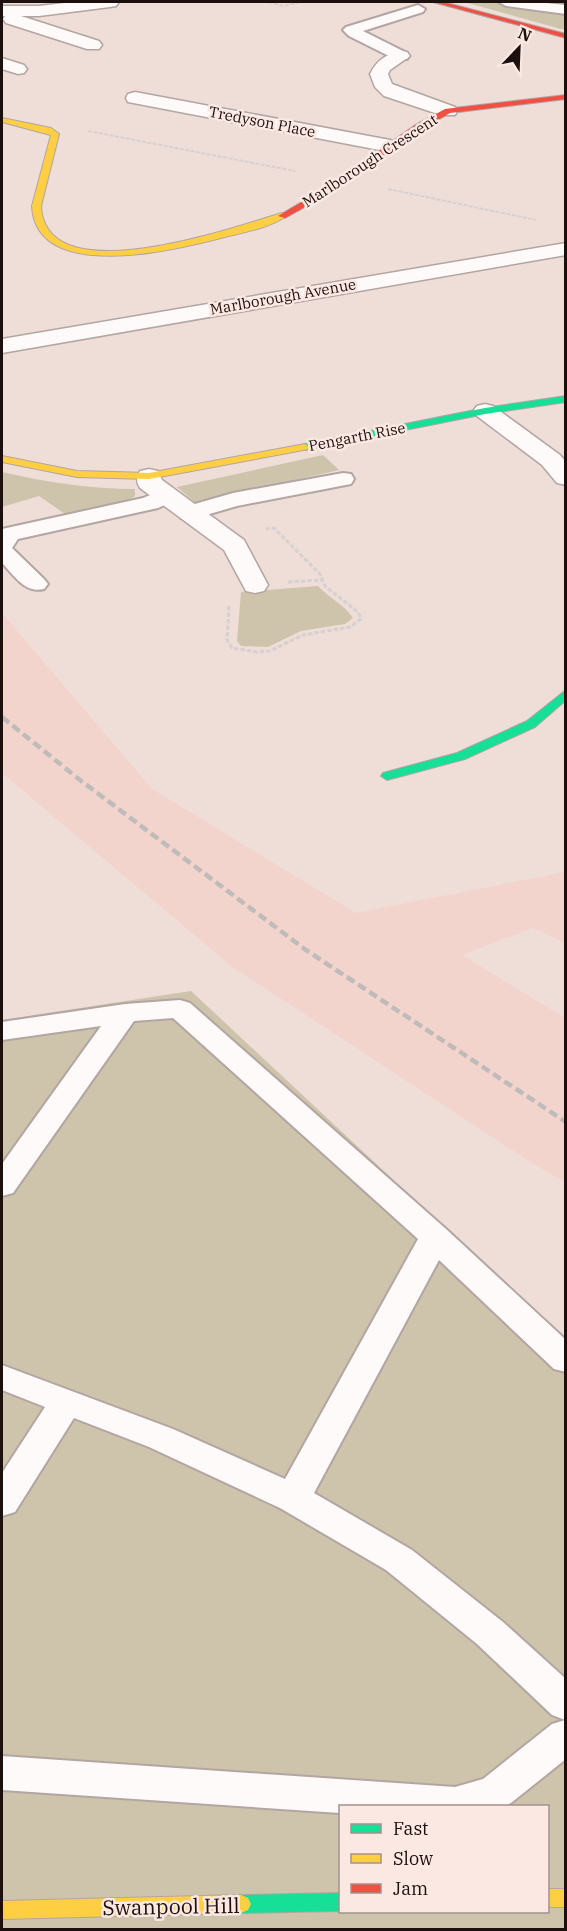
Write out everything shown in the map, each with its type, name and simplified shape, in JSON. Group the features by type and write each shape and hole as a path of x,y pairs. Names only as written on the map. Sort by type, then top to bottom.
{"street":[{"path":"2,13 110,2"},
{"path":"437,2 566,36"},
{"path":"2,13 93,45"},
{"path":"401,56 382,68 380,74 384,87 391,92 448,111"},
{"name":"Marlborough Crescent","path":"2,120 48,130 55,134 38,201 40,227 48,238 60,246 81,252 96,253 156,250 207,240 265,223 283,216 344,180 390,146 431,119 448,111 566,97"},
{"name":"Tredyson Place","path":"135,98 390,146"},
{"name":"Marlborough Avenue","path":"2,346 566,249"},
{"name":"Pengarth Rise","path":"2,459 77,474 149,476 485,411 566,399"},
{"path":"485,411 551,460 566,478"},
{"path":"149,476 149,483 235,546 255,585"},
{"path":"387,776 461,756 531,724 566,693"},
{"path":"549,1898 566,1898"},
{"name":"Swanpool Hill","path":"2,1910 339,1902"}],"lane":[{"path":"506,2 566,10"},
{"path":"401,56 351,30 417,9"},
{"path":"189,513 233,501 343,479"},
{"path":"36,584 2,549 9,534 150,502 165,496"},
{"path":"2,1031 125,1012 180,1009 435,1238 566,1360"},
{"path":"2,1186 125,1012"},
{"path":"292,1498 435,1238"},
{"path":"2,1377 161,1438 292,1498 399,1560 490,1633 566,1704"},
{"path":"2,1502 66,1402"},
{"path":"2,1773 455,1804 479,1799 497,1791 566,1736"}],"path":[{"path":"269,2 283,6 301,2"}],"shaded area":[{"path":"464,2 565,2 565,29 561,29"},
{"path":"323,455 339,470 196,503 177,487"},
{"path":"2,472 68,484 135,489 135,496 129,500 68,516 39,496 2,507"},
{"path":"318,586 346,609 353,618 345,624 301,631 268,647 241,646 237,641 241,592"},
{"path":"2,613 152,789 356,913 565,872 565,943 533,928 462,955 565,1018 565,1182 535,1165 231,966 2,773"},
{"path":"191,991 565,1340 565,1929 2,1930 2,1020"}],"railway":[{"path":"2,717 80,780 306,950 566,1122"}],"traffic: fast":[{"path":"305,447 485,411 566,399"},
{"path":"387,776 461,756 531,724 566,693"},
{"path":"241,1904 339,1902"}],"traffic: slow":[{"path":"2,120 48,130 55,134 36,206 41,228 59,244 86,252 119,253 156,249 229,233 282,216"},
{"path":"2,459 77,474 149,476 305,447"},
{"path":"549,1898 566,1898"},
{"path":"2,1910 241,1904"}],"traffic: jam":[{"path":"437,2 566,36"},
{"path":"282,216 327,191 417,128 448,111 566,97"}]}
